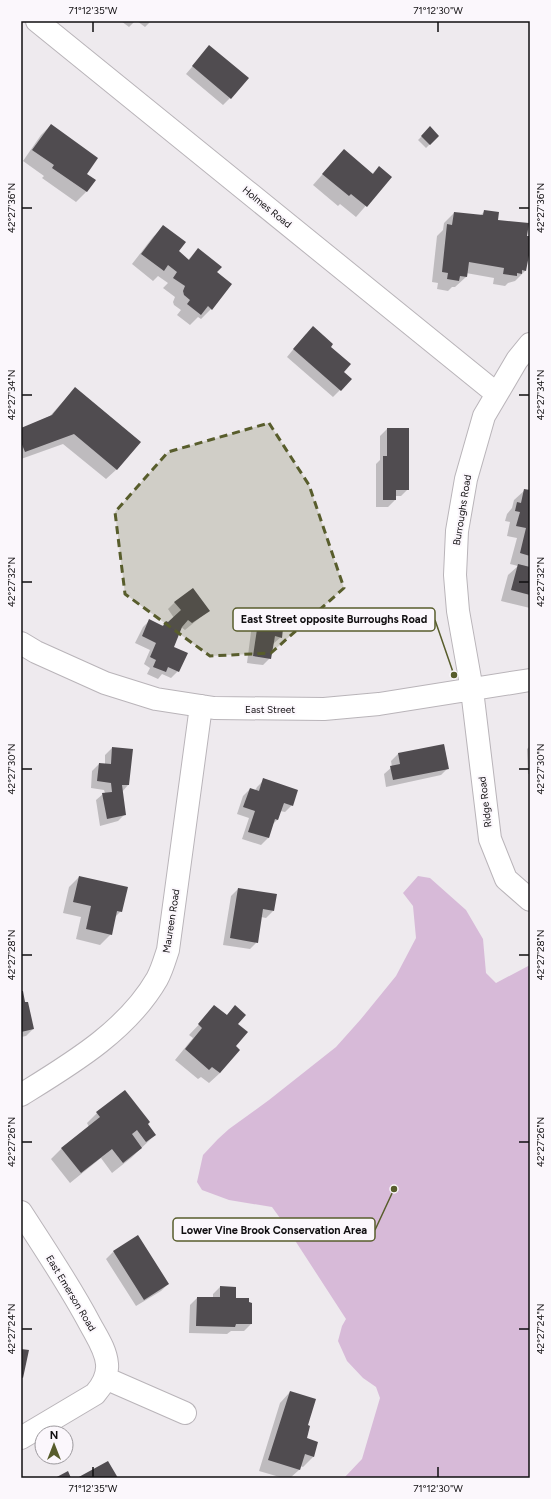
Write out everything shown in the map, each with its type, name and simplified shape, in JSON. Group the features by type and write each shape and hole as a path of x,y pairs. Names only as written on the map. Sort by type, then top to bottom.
{"street":[{"name":"Holmes Road","path":"37,21 497,394"},
{"name":"Burroughs Road","path":"472,690 458,611 455,575 457,531 466,479 484,416 517,360 530,344"},
{"name":"East Street","path":"21,643 36,652 105,683 156,699 214,708 324,709 379,704 530,680"},
{"name":"Ridge Road","path":"472,690 490,839 506,879 530,900"},
{"name":"Maureen Road","path":"21,1095 58,1072 108,1036 134,1011 157,978 168,950 201,706"},
{"name":"East Emerson Road","path":"21,1212 78,1302 106,1354 107,1363 105,1378 95,1394 21,1438"},
{"path":"105,1378 184,1412"}],"highlighted area":[{"path":"269,423 309,485 344,588 271,653 210,656 125,594 115,512 168,452"}],"shaded area":[{"path":"418,876 430,878 466,910 483,939 486,973 496,983 530,965 530,1478 344,1478 362,1459 380,1398 376,1387 363,1378 347,1361 338,1341 342,1326 346,1319 272,1207 229,1200 202,1190 197,1182 203,1155 218,1139 336,1047 396,976 416,938 413,906 403,893"}],"building":[{"path":"209,45 249,78 231,99 192,66"},
{"path":"51,124 98,158 87,174 96,180 87,192 52,168 54,165 32,150"},
{"path":"430,126 439,136 430,145 421,136"},
{"path":"344,149 373,174 379,166 392,177 367,207 351,194 349,196 322,174"},
{"path":"484,210 499,212 498,220 529,223 527,236 530,236 530,250 526,271 522,270 522,274 517,273 517,276 503,274 504,268 469,262 467,277 460,276 459,281 447,279 448,273 442,272 447,224 452,225 454,212 483,215"},
{"path":"163,225 186,242 179,251 189,260 198,248 222,267 217,272 232,284 212,310 208,306 201,315 187,304 190,300 184,295 183,291 185,286 173,278 177,272 168,265 164,271 141,254"},
{"path":"313,326 333,344 331,347 351,364 344,372 352,379 341,391 293,349"},
{"path":"75,387 141,442 117,470 74,434 25,452 21,442 21,428 52,415"},
{"path":"387,428 409,428 409,490 396,490 396,500 383,500 383,456 387,456"},
{"path":"524,489 530,490 530,556 520,553 526,528 516,526 520,512 515,511 517,502 521,503"},
{"path":"518,564 530,567 530,595 511,590"},
{"path":"193,588 210,611 192,623 188,620 182,627 174,647 188,653 179,672 168,667 166,672 153,667 156,660 150,657 156,643 142,636 149,619 163,626 166,621 168,622 181,610 174,602"},
{"path":"259,616 284,619 282,638 275,636 271,659 253,656"},
{"path":"444,744 449,769 393,780 390,766 400,764 398,753"},
{"path":"112,747 133,749 129,785 122,785 126,815 107,819 102,793 112,792 111,783 97,781 99,763 111,764"},
{"path":"263,778 298,790 293,806 284,803 278,820 275,819 269,838 248,832 255,811 243,807 250,788 259,791"},
{"path":"79,876 128,887 122,912 117,911 112,935 86,929 91,906 73,902"},
{"path":"238,888 277,894 274,911 263,909 258,943 230,938"},
{"path":"21,991 23,991 25,1002 28,1002 34,1029 21,1032"},
{"path":"214,1005 227,1015 235,1005 246,1015 238,1024 248,1032 236,1046 240,1050 220,1073 212,1067 209,1070 185,1049 202,1028 198,1024"},
{"path":"125,1090 150,1122 148,1124 156,1135 146,1142 137,1130 132,1134 142,1148 123,1163 112,1149 81,1173 61,1148 100,1117 96,1112"},
{"path":"138,1235 169,1284 144,1300 113,1251"},
{"path":"220,1286 236,1287 236,1298 249,1298 249,1302 252,1303 252,1324 236,1324 235,1327 196,1326 197,1297 220,1297"},
{"path":"21,1349 29,1350 23,1378 21,1377"},
{"path":"290,1391 316,1399 308,1425 310,1426 307,1438 318,1442 314,1457 305,1454 300,1470 268,1460"},
{"path":"108,1461 118,1478 77,1478"},
{"path":"68,1471 71,1478 55,1478"}],"place":[{"name":"East Street opposite Burroughs Road","path":"454,675"},
{"name":"Lower Vine Brook Conservation Area","path":"394,1189"}]}
